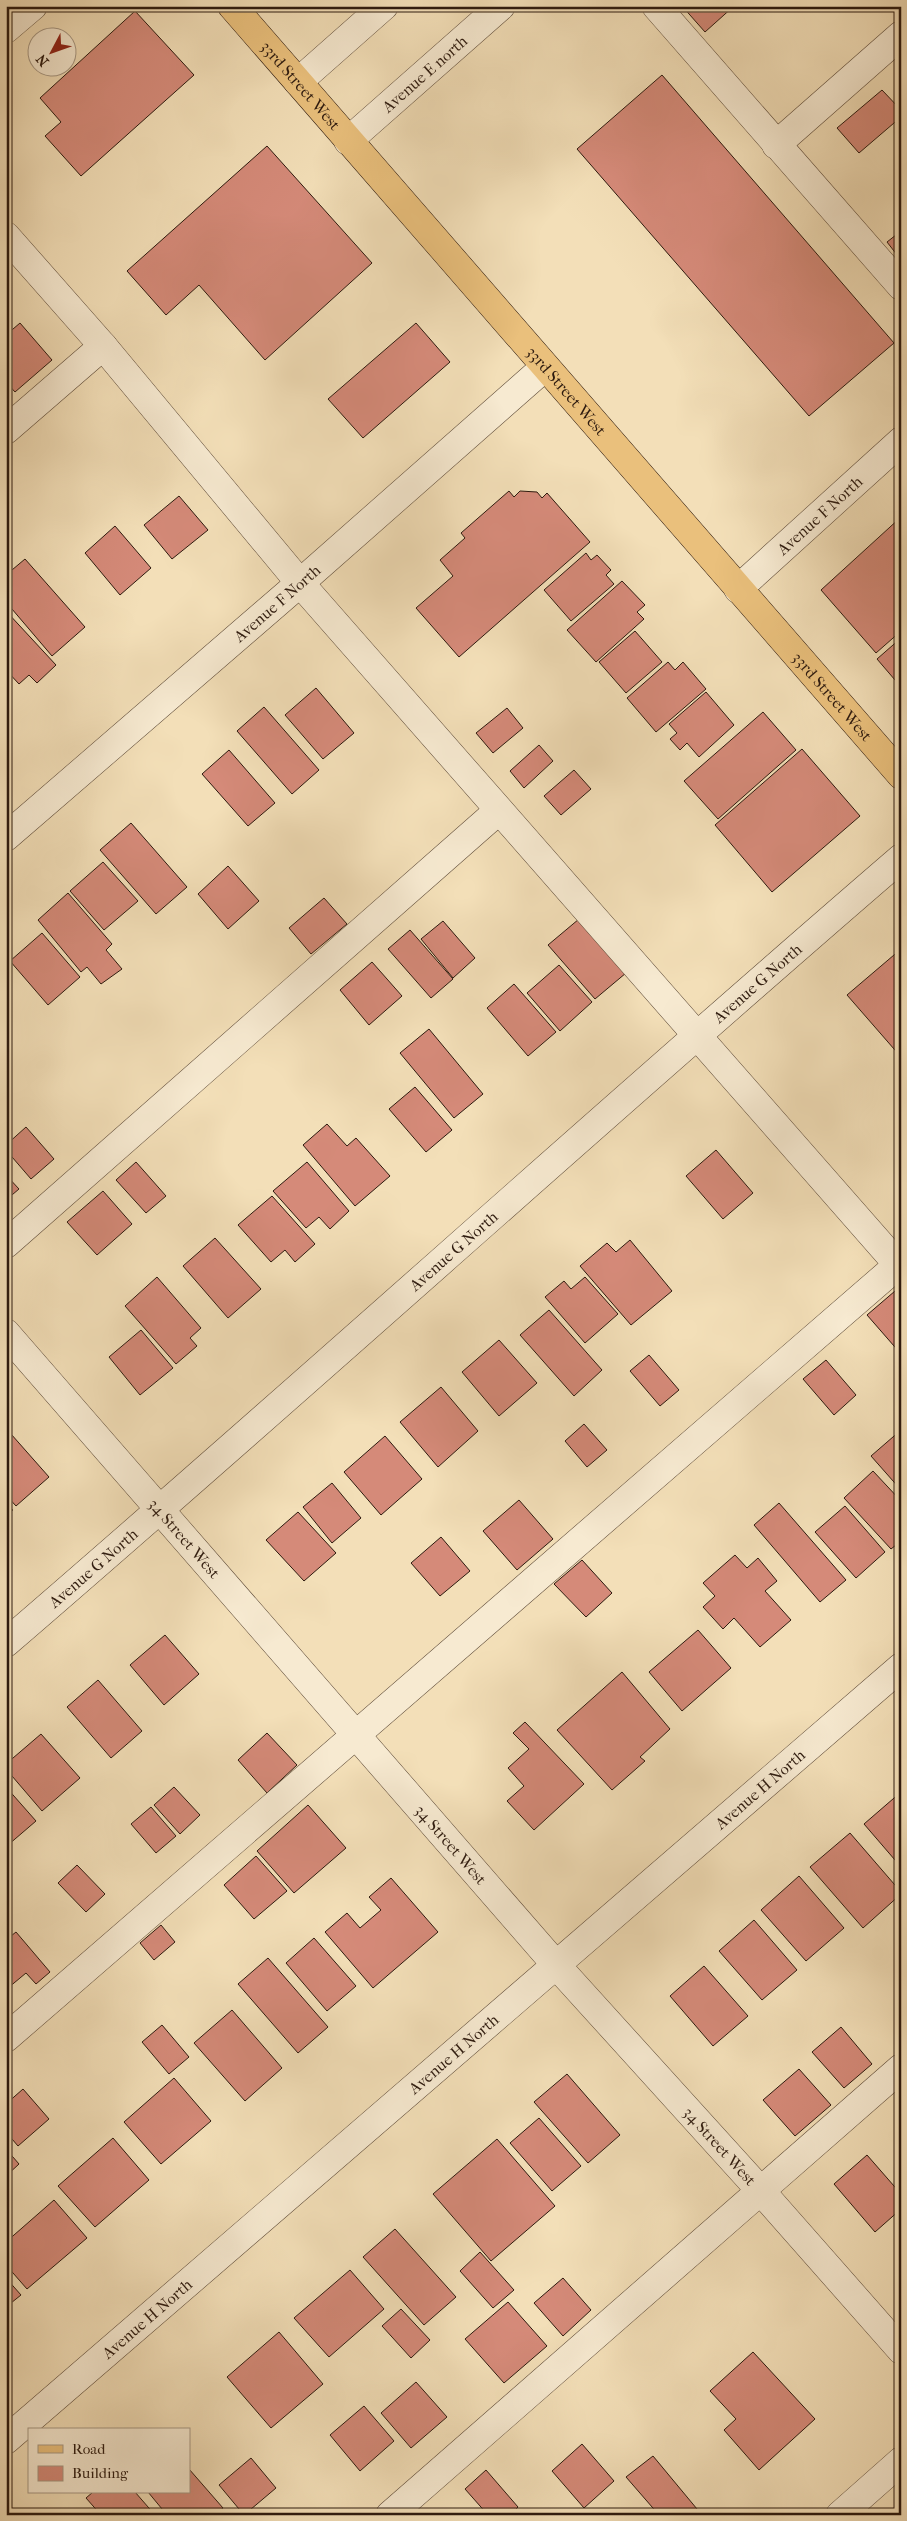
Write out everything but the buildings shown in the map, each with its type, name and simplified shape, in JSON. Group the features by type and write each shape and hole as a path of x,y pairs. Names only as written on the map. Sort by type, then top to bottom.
{"main road":[{"name":"33rd Street West","path":"232,6 901,775"}],"street":[{"path":"6,29 34,6"},
{"path":"298,82 384,6"},
{"name":"Avenue E north","path":"348,141 501,6"},
{"path":"656,6 901,286"},
{"path":"776,145 901,36"},
{"path":"6,236 104,346 300,583 498,812 697,1034 899,1267 354,1734 6,2038"},
{"path":"6,430 104,346"},
{"name":"Avenue F North","path":"6,836 300,583 545,367"},
{"name":"Avenue F North","path":"738,588 901,441"},
{"path":"6,1244 498,812"},
{"name":"Avenue G North","path":"6,1643 160,1510 697,1034 901,858"},
{"name":"34 Street West","path":"6,1334 557,1966 760,2190 901,2350"},
{"name":"Avenue H North","path":"6,2440 901,1667"},
{"path":"390,2515 901,2068"},
{"path":"840,2515 901,2461"}]}
